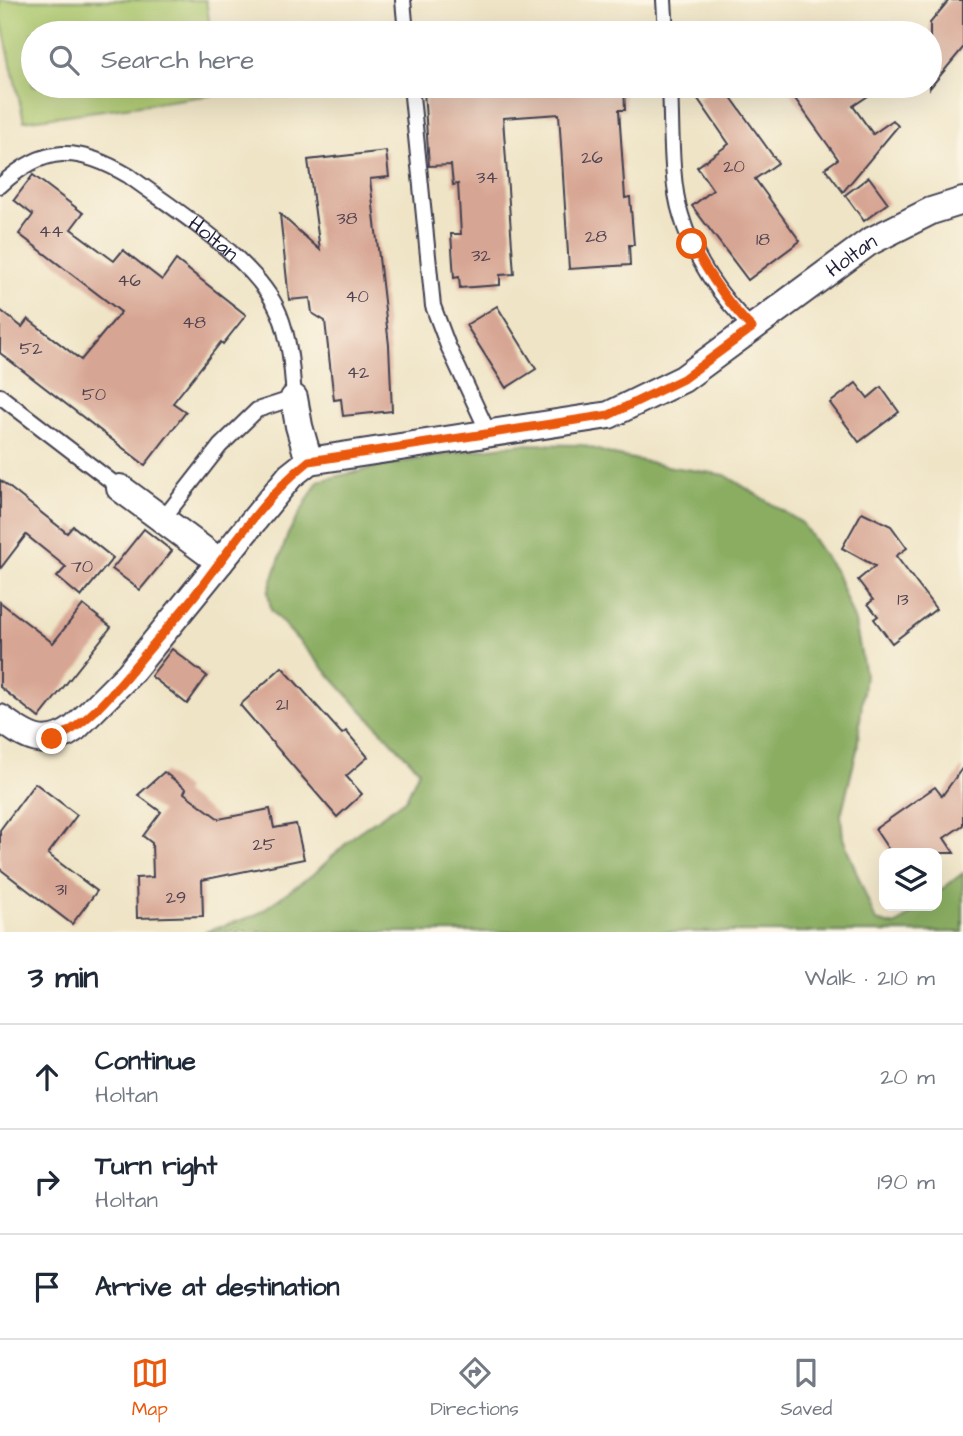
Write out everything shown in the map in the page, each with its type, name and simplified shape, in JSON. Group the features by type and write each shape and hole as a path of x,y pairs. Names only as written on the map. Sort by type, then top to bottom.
{"street":[{"name":"Holtan","path":"294,398 309,461 609,415 683,379 869,242 931,211 963,201"},
{"path":"0,718 25,736 38,740 65,735 120,683 200,589 290,476 309,461"},
{"path":"120,488 220,562"}],"lane":[{"path":"403,0 405,21"},
{"path":"664,0 666,21"},
{"path":"412,98 433,306 448,346 488,432"},
{"path":"671,98 680,214 692,244 711,278 734,310 752,328"},
{"name":"Holtan","path":"0,186 15,172 37,159 62,153 92,157 129,176 231,253 254,274 269,294 286,332 294,398"},
{"path":"0,396 120,488"},
{"path":"163,519 220,446 257,410 294,398"}],"green space":[{"path":"0,0 206,0 209,21 21,21 21,98 191,98 24,121 0,15"},
{"path":"522,444 582,445 614,455 725,475 802,523 836,573 855,622 865,674 857,750 841,815 843,838 876,921 895,926 914,911 942,911 942,889 963,873 963,932 205,932 256,915 316,872 357,833 406,799 419,770 271,610 268,592 288,534 318,481 470,451"}],"building":[{"path":"949,0 963,0 963,48 942,73 942,21 932,21"},
{"path":"425,98 624,98 625,110 619,110 625,198 630,197 634,245 629,245 630,265 569,269 559,114 503,118 514,274 500,275 500,285 460,288 459,277 454,278 451,234 461,234 458,184 453,185 451,165 429,166"},
{"path":"732,98 778,163 755,179 800,241 748,280 692,206 713,190 697,167 729,144 698,99"},
{"path":"795,98 865,98 853,106 873,134 893,120 898,126 843,192 825,168 838,159"},
{"path":"386,151 389,177 370,179 389,345 392,411 343,416 341,399 334,400 325,321 312,313 310,298 289,300 280,214 320,250 308,160"},
{"path":"33,175 83,213 71,229 114,261 123,250 162,280 176,260 246,315 173,403 186,412 145,465 0,353 0,310 22,327 28,319 81,360 121,312 19,234 33,215 14,200"},
{"path":"869,177 888,203 864,221 845,195"},
{"path":"497,306 536,369 506,388 466,325"},
{"path":"856,383 868,398 881,387 899,412 859,442 830,403"},
{"path":"0,480 67,533 73,526 113,558 81,597 57,577 66,567 26,535 0,569"},
{"path":"862,512 891,526 907,548 896,556 936,609 892,643 874,619 878,616 868,604 873,600 858,580 875,566 842,548"},
{"path":"144,529 172,551 140,590 112,569"},
{"path":"0,602 53,643 83,605 111,627 39,718 0,687"},
{"path":"172,649 207,676 187,704 151,676"},
{"path":"282,667 342,734 346,731 368,757 346,776 362,794 337,817 240,705"},
{"path":"963,767 963,825 944,838 954,853 942,853 942,848 888,848 875,829 935,787 942,796"},
{"path":"164,772 186,789 184,793 219,819 270,809 274,828 296,824 304,859 202,880 203,916 137,918 136,878 153,877 152,843 143,836 161,812 138,795"},
{"path":"35,783 77,815 48,854 97,891 72,924 0,869 0,830"}],"route":[{"path":"52,739 75,728 112,693 290,476 309,461 609,415 683,379 752,328 734,310 711,278 692,244"}]}
